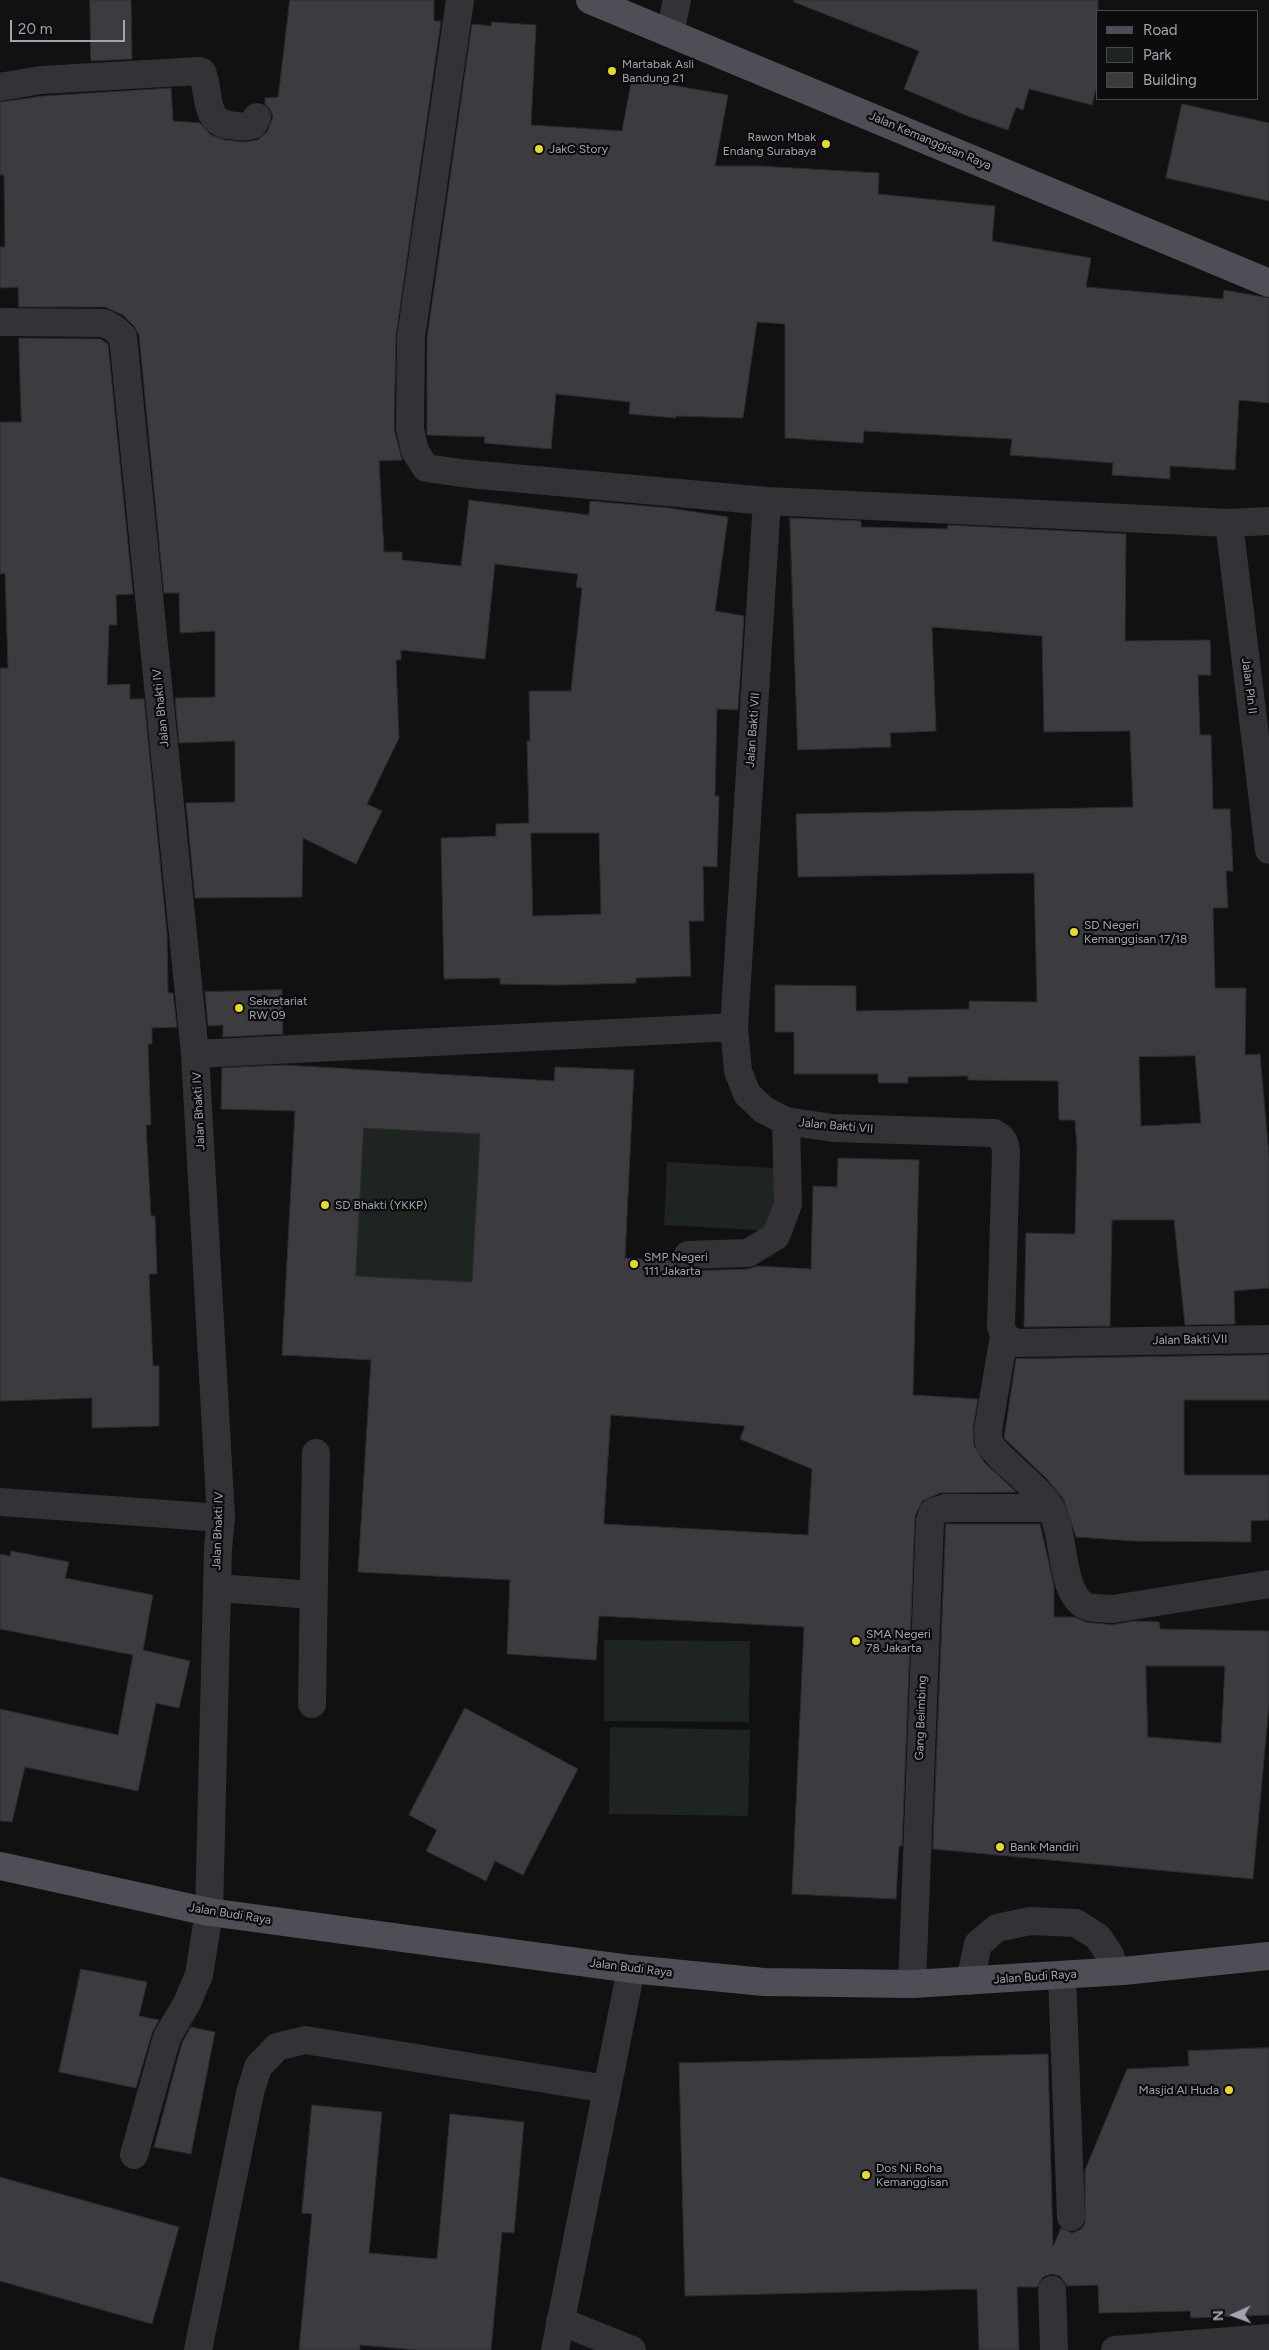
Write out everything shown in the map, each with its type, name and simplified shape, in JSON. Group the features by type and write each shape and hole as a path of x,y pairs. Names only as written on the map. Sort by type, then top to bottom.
{"main road":[{"name":"Jalan Kemanggisan Raya","path":"590,0 1269,283"},
{"name":"Jalan Budi Raya","path":"0,1866 209,1912 631,1969 764,1982 837,1985 912,1984 1115,1971 1269,1956"}],"street":[{"path":"460,0 411,337 410,429 415,451 426,468 469,474 767,501 1229,523 1269,521"},
{"path":"670,33 677,0"},
{"path":"0,86 41,80 199,71 204,77 209,107 214,117 223,124 245,127 253,125 257,117"},
{"name":"Jalan Bhakti IV","path":"0,322 104,323 116,329 123,337 127,361 195,1054 221,1518 217,1588 209,1912 199,1975 187,2003 167,2038 134,2155"},
{"name":"Jalan Bakti VII","path":"767,501 734,1027 738,1071 747,1094 764,1110 786,1121 833,1128 994,1133 1001,1137 1005,1141 1006,1152 1001,1326 1004,1336 1016,1343 1269,1339"},
{"name":"Jalan Pln II","path":"1229,523 1269,850"},
{"path":"195,1054 734,1027"},
{"path":"688,1255 748,1253 776,1236 788,1204 786,1121"},
{"path":"1004,1336 988,1430 989,1444 1051,1508 1060,1537 1071,1590 1076,1599 1087,1606 1113,1608 1269,1584"},
{"path":"312,1704 316,1453"},
{"path":"0,1502 221,1518"},
{"name":"Gang Belimbing","path":"912,1984 930,1520 933,1512 945,1508 1051,1508"},
{"path":"217,1588 314,1595"},
{"path":"970,1981 978,1944 997,1928 1030,1920 1076,1923 1098,1937 1110,1954 1115,1971"},
{"path":"555,2350 631,1969"},
{"path":"1062,1974 1071,2217"},
{"path":"198,2350 250,2093 258,2067 277,2047 305,2040 607,2089"},
{"path":"1052,2290 1054,2350"},
{"path":"560,2321 632,2350"},
{"path":"1115,2350 1269,2338"}],"green space":[{"path":"364,1128 480,1134 472,1282 356,1276"},
{"path":"667,1162 777,1168 773,1231 664,1225"},
{"path":"604,1640 750,1641 749,1722 604,1721"},
{"path":"610,1727 750,1730 748,1816 609,1814"}],"building":[{"path":"90,0 131,0 132,59 91,61"},
{"path":"290,0 434,0 434,21 441,21 396,335 394,429 402,460 379,461 384,552 402,552 402,560 461,566 469,500 589,515 590,501 669,508 728,517 715,611 744,616 738,710 717,709 715,796 719,796 717,867 703,866 704,921 689,921 691,976 636,978 636,983 556,985 500,984 500,978 444,979 441,838 496,836 496,824 529,823 527,741 530,741 529,691 571,691 582,588 576,587 578,574 495,564 485,659 401,650 401,660 396,660 399,738 367,804 382,811 356,864 303,838 302,897 195,898 186,803 235,802 235,741 179,743 175,698 215,697 215,631 180,633 179,593 164,593 139,335 134,326 123,315 105,307 19,307 18,287 0,288 0,247 5,247 4,175 0,175 0,102 43,96 171,88 173,121 200,123 211,135 225,140 244,142 258,140 267,132 273,117 270,109 265,104 265,98 278,97","holes":["531,833 599,833 601,914 533,916"]},
{"path":"794,0 1098,0 1098,10 1096,10 1096,89 1092,105 1029,89 1023,110 1016,107 1008,130 970,117 904,89 919,51 794,2"},
{"path":"492,22 536,25 531,125 622,131 632,78 728,95 715,166 759,166 879,173 878,194 995,206 992,241 1091,258 1086,287 1223,299 1224,290 1269,298 1269,403 1239,400 1235,470 1170,466 1170,479 1112,475 1113,463 1010,455 1012,439 864,431 863,443 785,438 785,324 757,322 743,418 676,416 676,418 629,414 630,402 556,394 551,449 484,443 485,437 427,435 427,338 472,24 491,26"},
{"path":"1182,104 1269,123 1269,201 1166,178"},
{"path":"19,338 100,339 108,344 133,594 116,595 117,625 109,625 107,685 130,684 130,699 144,699 167,933 168,993 173,993 177,1027 152,1028 152,1044 148,1044 151,1125 146,1125 151,1216 155,1216 157,1274 149,1274 153,1366 159,1366 159,1426 92,1428 92,1398 0,1401 0,668 8,668 5,573 0,574 0,422 21,422"},
{"path":"790,518 861,521 861,527 947,529 948,525 1126,534 1125,641 1210,640 1211,675 1198,675 1200,735 1211,735 1213,809 1230,809 1233,871 1226,871 1228,908 1213,908 1215,988 1246,988 1245,1055 1260,1054 1269,1156 1269,1288 1234,1291 1235,1324 1185,1325 1174,1220 1112,1220 1110,1326 1024,1327 1026,1233 1075,1234 1077,1149 1075,1120 1059,1120 1058,1081 968,1080 968,1076 908,1077 908,1083 878,1083 878,1074 794,1074 794,1032 775,1032 775,985 856,986 856,1011 969,1009 969,1001 1037,1002 1034,873 798,877 796,814 1133,807 1130,731 1044,732 1042,636 932,627 936,731 890,733 891,747 798,750","holes":["1195,1056 1201,1123 1141,1126 1139,1057"]},
{"name":"Sekretariat RW 09","path":"282,990 283,1034 223,1037 223,1025 208,1026 205,992"},
{"path":"284,1065 554,1081 555,1067 634,1070 625,1258 674,1261 680,1268 688,1271 749,1269 757,1266 811,1269 813,1186 837,1187 838,1158 919,1160 913,1395 978,1399 973,1428 974,1446 984,1462 1016,1492 940,1493 922,1501 915,1516 902,1846 899,1846 896,1899 792,1894 804,1627 599,1616 596,1660 507,1654 510,1580 358,1572 371,1360 282,1355 295,1111 221,1109 222,1068","holes":["364,1128 480,1134 472,1282 356,1276","611,1415 745,1426 740,1439 812,1469 808,1535 604,1524"]},
{"path":"1269,1355 1269,1400 1184,1400 1184,1475 1269,1475 1269,1520 1251,1521 1251,1542 1134,1541 1076,1537 1064,1500 1047,1479 1004,1438 1016,1359"},
{"path":"946,1524 1040,1524 1054,1586 1054,1617 1074,1617 1086,1622 1112,1625 1134,1621 1159,1622 1160,1629 1269,1631 1269,1705 1253,1879 933,1849","holes":["1146,1666 1225,1666 1221,1743 1148,1737"]},
{"path":"11,1551 69,1562 65,1578 153,1595 143,1650 190,1661 179,1708 156,1703 138,1791 25,1767 12,1822 0,1821 0,1709 118,1735 133,1655 0,1629 0,1554 10,1556"},
{"path":"465,1708 578,1769 523,1875 495,1861 486,1881 426,1851 437,1830 409,1815"},
{"path":"81,1969 147,1982 139,2016 159,2020 152,2033 136,2088 59,2072"},
{"path":"191,2027 215,2032 191,2154 154,2147 182,2043"},
{"name":"Dos Ni Roha Kemanggisan","path":"1269,2048 1269,2315 1191,2318 1190,2311 1099,2313 1098,2285 1067,2286 1060,2276 1051,2274 1043,2277 1037,2287 1017,2287 1019,2350 979,2350 977,2289 685,2296 679,2063 1048,2054 1053,2247 1061,2228 1072,2233 1080,2230 1085,2224 1085,2170 1127,2069 1189,2066 1188,2051"},
{"path":"312,2105 382,2112 369,2253 437,2259 450,2114 524,2122 514,2233 502,2232 491,2350 417,2350 360,2345 360,2350 299,2350 312,2214 302,2213"},
{"path":"0,2177 179,2227 152,2324 0,2281"}],"place":[{"name":"Martabak Asli Bandung 21","path":"612,71"},
{"name":"Rawon Mbak Endang Surabaya","path":"826,144"},
{"name":"JakC Story","path":"539,149"},
{"name":"SD Negeri Kemanggisan 17/18","path":"1074,932"},
{"name":"Sekretariat RW 09","path":"239,1008"},
{"name":"SD Bhakti (YKKP)","path":"325,1205"},
{"name":"SMP Negeri 111 Jakarta","path":"634,1264"},
{"name":"SMA Negeri 78 Jakarta","path":"856,1641"},
{"name":"Bank Mandiri","path":"1000,1847"},
{"name":"Masjid Al Huda","path":"1229,2090"},
{"name":"Dos Ni Roha Kemanggisan","path":"866,2175"}]}
